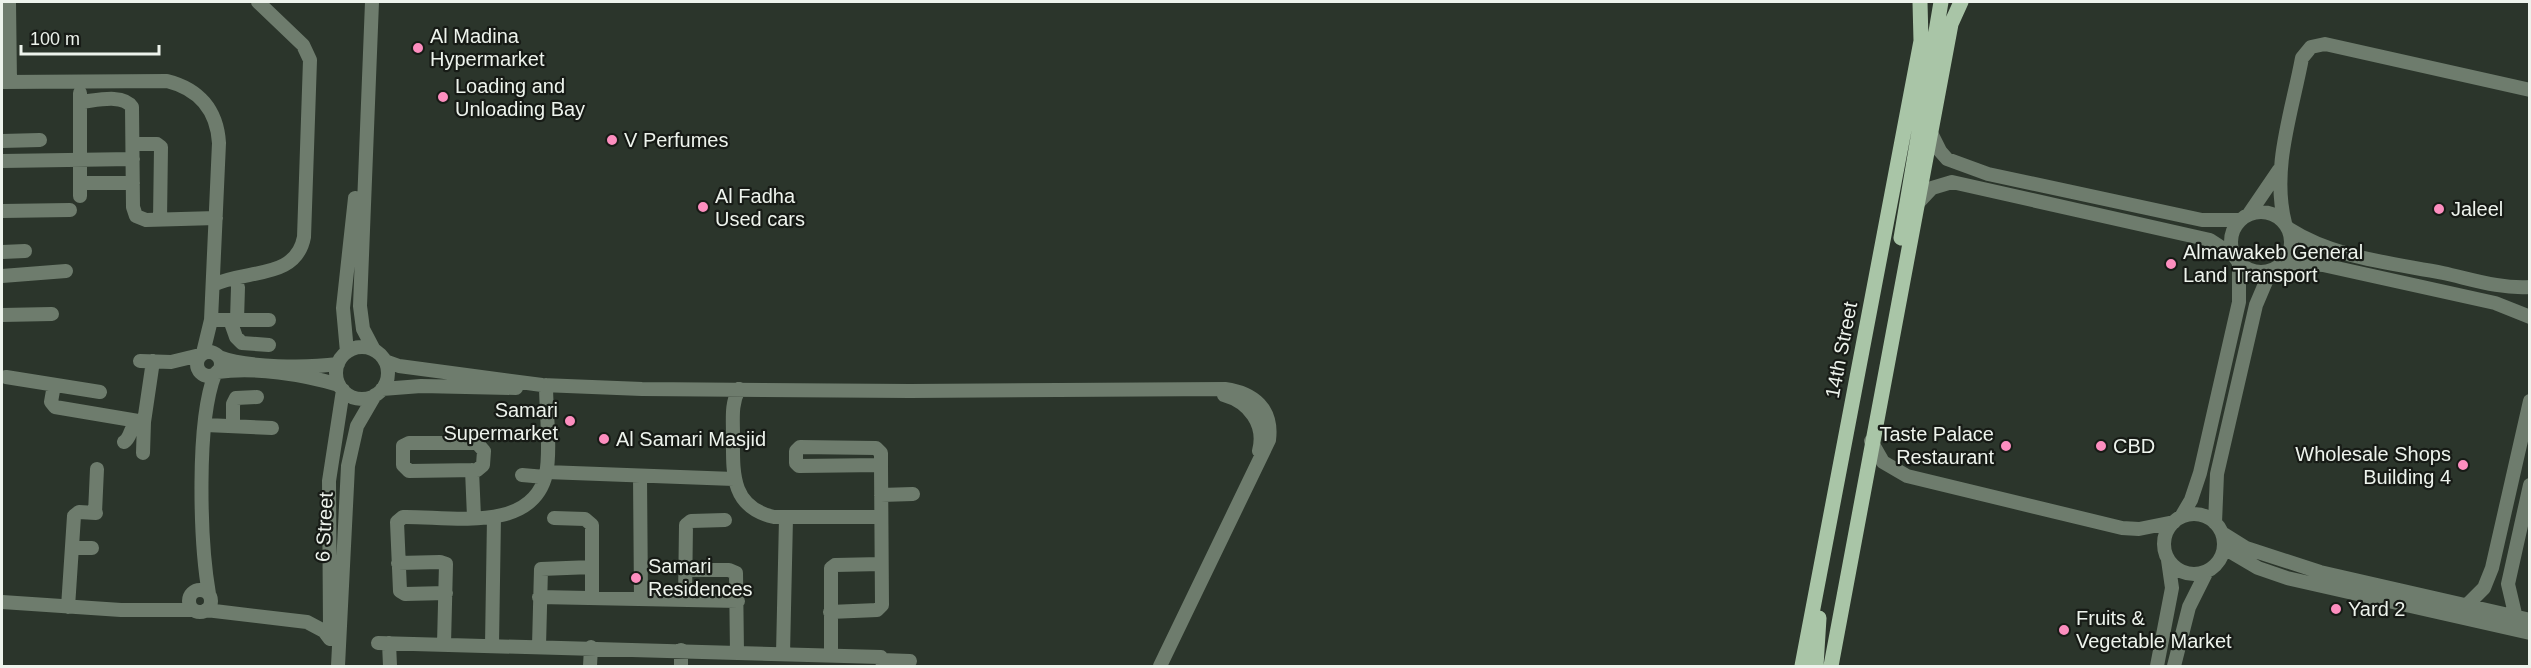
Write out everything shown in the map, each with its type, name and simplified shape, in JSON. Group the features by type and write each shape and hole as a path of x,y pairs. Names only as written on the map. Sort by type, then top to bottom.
{"main road":[{"name":"14th Street","path":"1802,666 1921,41 1920,2"},
{"path":"1893,327 1895,272 1941,2"},
{"path":"1831,666 1871,441 1951,24 1961,2"},
{"path":"1813,604 1819,621 1816,666"}],"street":[{"path":"9,2 6,82 167,81 180,84 201,98 209,107 218,130 210,355 221,365 216,373 207,404 203,550 211,603 200,610"},
{"path":"213,285 231,276 282,267 299,252 304,237 310,60 303,45 258,2"},
{"path":"347,352 344,308 355,206 365,2"},
{"path":"372,2 360,306 363,329 374,350 385,361 411,368 544,385 725,389 1239,391 1258,401 1264,409 1269,419 1269,440 1160,666"},
{"path":"2168,558 2184,573 2196,574 2215,566 2224,548 2219,528 2217,474 2256,305 2275,269 2291,249 2279,194 2280,168 2302,58 2307,50 2316,45 2325,44 2529,90"},
{"path":"80,82 80,190 133,183"},
{"path":"80,102 119,99 129,102 132,107 133,207 136,216 141,219 160,220 216,218"},
{"path":"1931,133 1940,151 1952,162 1988,174 2202,220 2268,213 2315,243 2345,253 2500,286 2529,287"},
{"path":"2,141 36,140 34,161"},
{"path":"133,144 160,145 160,220"},
{"path":"2,161 133,159"},
{"path":"2157,666 2172,588 2164,539 2191,500 2200,473 2239,302 2236,260 2231,236 2280,168"},
{"path":"1966,185 1965,178 1972,174 2010,182 2023,181"},
{"path":"1918,203 1932,188 1942,183 1966,185 2210,240 2226,248 2248,270 2275,269 2294,263 2323,265 2495,303 2529,317"},
{"path":"2,211 70,210"},
{"path":"2,252 22,251 20,275"},
{"path":"2,276 66,271"},
{"path":"238,287 233,320 236,336 242,343 270,345"},
{"path":"2,315 52,314"},
{"path":"211,320 269,320"},
{"path":"341,388 336,373 338,364 347,352 358,347 374,350"},
{"path":"143,453 141,422 147,361 171,362 210,355 233,361 317,367 338,364"},
{"path":"207,404 197,359 210,355"},
{"path":"378,392 387,376 385,361"},
{"path":"171,362 207,375 238,371 307,377 341,388 358,398 411,386 527,388 544,385"},
{"path":"6,377 95,391 87,412"},
{"path":"54,385 53,405 141,422"},
{"path":"446,593 401,592 397,525 401,518 494,517 505,516 524,507 538,491 545,474 544,385"},
{"name":"6 Street","path":"330,666 330,474 341,388"},
{"path":"725,389 733,407"},
{"path":"739,389 733,407 734,479 742,497 756,511 786,518 880,517"},
{"name":"6 Street","path":"338,666 348,466 357,426 378,392"},
{"path":"233,426 233,404 236,398 257,397"},
{"path":"2466,606 2484,588 2492,568 2529,401"},
{"path":"124,442 129,438 132,425 141,422"},
{"path":"206,425 272,428"},
{"path":"1871,441 1883,462 1907,476 2121,528 2139,529 2199,515 2246,548 2320,572 2523,619"},
{"path":"409,443 477,443 484,451 483,465 472,471 409,471 402,465 402,449 409,443"},
{"path":"830,612 881,608 880,517 881,495 881,465 881,453 876,448 800,447 796,451 796,463 799,466 881,465"},
{"path":"68,607 75,516 79,512 96,513 98,469"},
{"path":"472,471 474,517"},
{"path":"522,475 734,479"},
{"path":"640,476 640,599"},
{"path":"2523,619 2508,584 2529,485"},
{"path":"881,495 914,495"},
{"path":"492,645 494,517"},
{"path":"554,518 581,518 590,521 592,598"},
{"path":"783,654 786,518"},
{"path":"685,600 688,523 725,520"},
{"path":"72,548 92,548"},
{"path":"2224,548 2258,568 2287,578 2529,633"},
{"path":"200,610 189,603 203,550"},
{"path":"398,564 444,563 447,566 444,644"},
{"path":"831,656 830,573 832,566 881,564"},
{"path":"539,646 539,573 542,568 592,567"},
{"path":"685,570 733,571 738,576 736,652"},
{"path":"2174,666 2189,607 2207,571"},
{"path":"152,610 201,590 239,614"},
{"path":"539,597 738,601"},
{"path":"2,602 68,607 200,610 239,614 307,622 324,631 330,639"},
{"path":"307,622 321,617 330,605"},
{"path":"390,666 384,643 591,647 910,661"},
{"path":"590,666 591,647"},
{"path":"681,651 681,666"}],"place":[{"name":"Al Madina Hypermarket","path":"418,48"},
{"name":"Loading and Unloading Bay","path":"443,97"},
{"name":"V Perfumes","path":"612,140"},
{"name":"Al Fadha Used cars","path":"703,207"},
{"name":"Jaleel","path":"2439,209"},
{"name":"Almawakeb General Land Transport","path":"2171,264"},
{"name":"Samari Supermarket","path":"570,421"},
{"name":"Al Samari Masjid","path":"604,439"},
{"name":"Taste Palace Restaurant","path":"2006,446"},
{"name":"CBD","path":"2101,446"},
{"name":"Wholesale Shops Building 4","path":"2463,465"},
{"name":"Samari Residences","path":"636,578"},
{"name":"Yard 2","path":"2336,609"},
{"name":"Fruits & Vegetable Market","path":"2064,630"}]}
